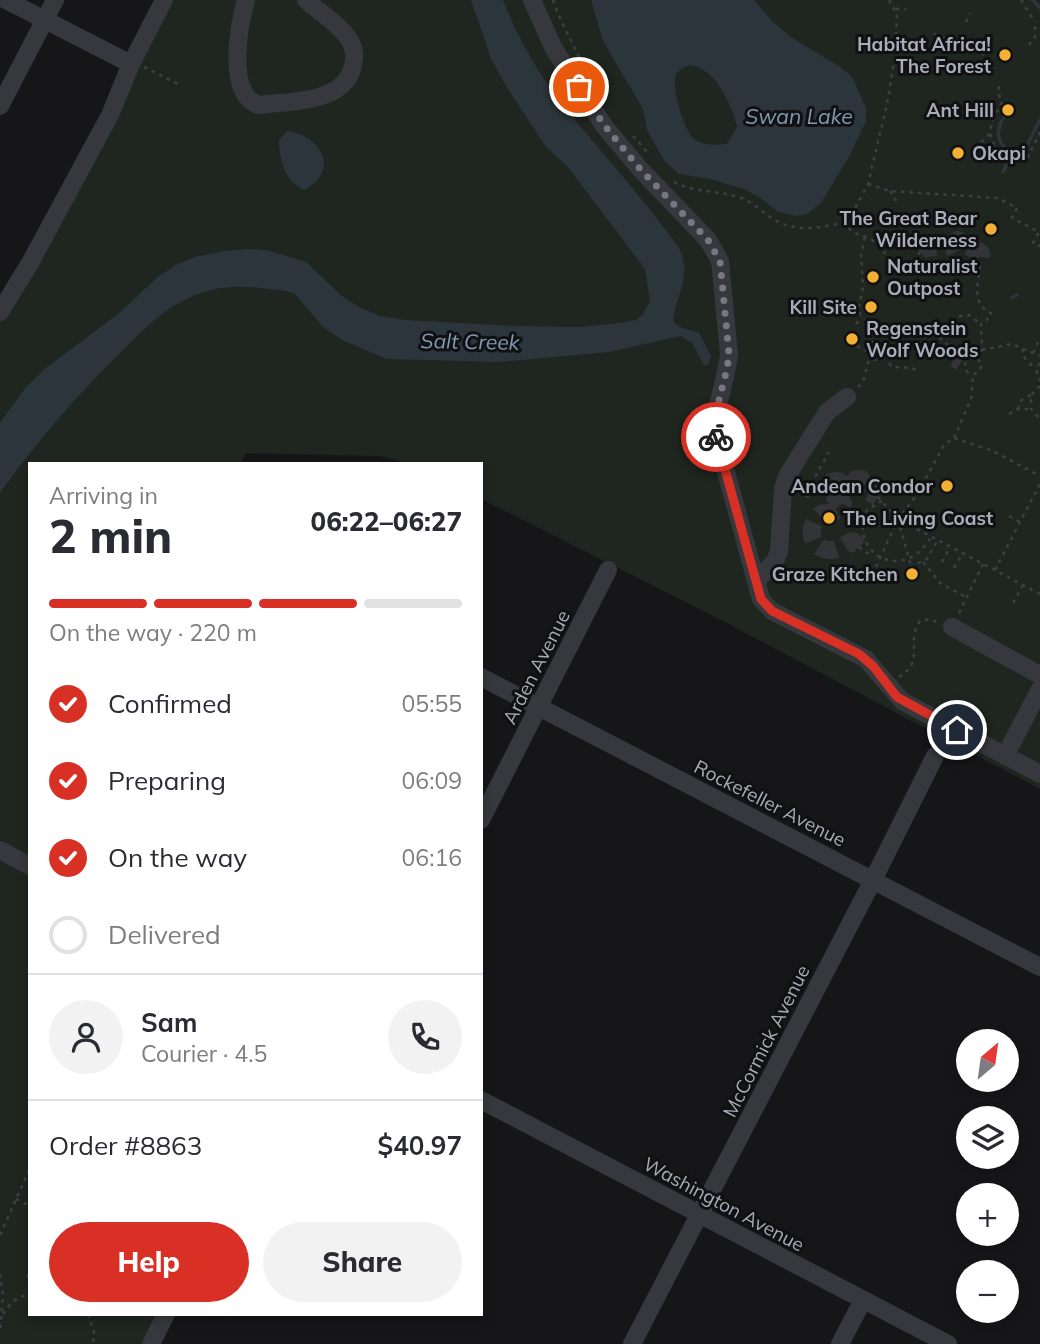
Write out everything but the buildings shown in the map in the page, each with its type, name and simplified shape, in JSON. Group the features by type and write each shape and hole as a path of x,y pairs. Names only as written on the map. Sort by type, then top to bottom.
{"street":[{"path":"6,0 131,64"},
{"path":"0,106 55,0"},
{"path":"0,312 30,263 110,115 131,64 164,0"},
{"path":"246,0 239,23 238,67 244,92 258,105 330,93 341,86 349,76 354,63 353,46 342,32 306,0"},
{"path":"532,0 554,49 604,125 641,170 708,240 720,261 729,354 715,415 716,436 761,599 772,611 859,654 873,666 902,701 1040,774"},
{"path":"757,580 775,561 779,551 783,489 787,476 827,412 847,397"},
{"name":"Arden Avenue","path":"483,816 608,570"},
{"path":"952,626 1040,675"},
{"name":"Rockefeller Avenue","path":"483,678 1040,967"},
{"path":"1005,756 1040,689"},
{"name":"McCormick Avenue","path":"632,1344 935,756"},
{"path":"0,850 28,865"},
{"name":"Washington Avenue","path":"483,1102 941,1342"},
{"path":"840,1344 863,1300"},
{"path":"151,1344 165,1316"}],"path":[{"path":"553,0 586,69"},
{"path":"889,0 897,15 895,55 887,104 868,184 848,221 848,227 850,231 872,239 892,263 905,271 920,252"},
{"path":"1021,0 1035,22 1035,37 1028,45"},
{"path":"894,9 906,9"},
{"path":"966,22 970,13"},
{"path":"1035,22 1040,20"},
{"path":"934,34 986,53"},
{"path":"131,64 146,67 180,85"},
{"path":"993,147 990,134 994,117 1002,102 999,86"},
{"path":"983,102 984,107 994,117"},
{"path":"626,131 637,139 650,156"},
{"path":"990,134 982,141 984,145 993,147 1013,160 1022,161 1028,157 1040,132"},
{"path":"669,178 692,190 743,198 777,222 790,226 817,229 848,221"},
{"path":"868,184 890,191 998,198 1017,208 1012,218 1039,232 1033,243 1040,246"},
{"path":"890,191 896,201"},
{"path":"847,397 863,382 874,334 870,323 858,311 863,287 861,255 864,237"},
{"path":"980,266 977,290 979,304 991,314 981,324"},
{"path":"959,316 969,315 981,324"},
{"path":"856,324 862,317"},
{"path":"977,359 982,350 981,324"},
{"path":"869,360 914,353 926,335 934,335 946,341 956,358"},
{"path":"1032,353 1040,336"},
{"path":"982,350 1012,344 1040,356"},
{"path":"858,346 869,352"},
{"path":"1023,349 1022,354 1036,369 1040,381"},
{"path":"971,358 977,359 981,367 979,372 967,372 963,363 971,358"},
{"path":"888,363 892,367 916,370"},
{"path":"1036,369 1040,363"},
{"path":"876,567 898,519 916,496 944,445 954,438 971,398 973,374"},
{"path":"1018,409 1020,401 1040,386"},
{"path":"1031,395 1031,409 1040,419"},
{"path":"1009,414 1018,409 1031,409"},
{"path":"954,438 993,451 1040,475"},
{"path":"809,497 805,495 829,452"},
{"path":"995,570 1040,484"},
{"path":"878,497 898,519 1040,593"},
{"path":"882,501 867,510 863,522 865,538 873,552 880,557 898,561 908,559 923,549 931,537"},
{"path":"1009,516 1020,522"},
{"path":"898,519 911,569 919,567 938,540"},
{"path":"859,547 866,553 873,552"},
{"path":"942,562 950,547"},
{"path":"954,568 963,553"},
{"path":"923,562 941,584 966,598"},
{"path":"963,604 983,564"},
{"path":"934,586 941,584"},
{"path":"1013,603 1023,584"},
{"path":"922,611 924,620"},
{"path":"887,685 905,673 916,654 913,633 920,621 930,619 950,629 952,626"},
{"path":"0,1235 28,1172"},
{"path":"16,1199 28,1205"},
{"path":"0,1274 3,1285 0,1331"},
{"path":"3,1314 8,1305 28,1294"},
{"path":"89,1316 94,1332 93,1344"}],"shaded area":[{"path":"168,0 1040,0 1040,789 719,619 483,500 483,462 402,462 379,456 246,453 241,462 28,462 28,855 0,840 0,493 35,445 0,424 0,320"},
{"path":"0,859 28,874 28,1316 159,1316 144,1344 0,1344"}],"water":[{"name":"Salt Creek","path":"471,0 503,0 527,51 550,88 677,245 682,254 684,276 674,322 680,327 699,333 711,356 708,365 704,365 692,343 681,336 609,352 499,362 387,359 344,341 323,327 294,293 254,287 214,289 179,303 142,331 71,404 0,493 0,423 26,387 47,367 118,314 159,276 195,257 247,249 266,250 287,256 306,262 343,297 361,308 380,316 405,320 581,327 636,320 643,314 650,301 645,269 568,167 546,147 508,89 492,61"},
{"name":"Swan Lake","path":"591,0 754,0 773,22 791,37 852,77 866,108 866,121 849,157 821,203 807,214 796,216 778,212 744,189 679,174 665,162 647,130 643,109 603,41","holes":["689,65 698,67 714,79 731,108 737,127 727,144 702,143 694,139 683,119 675,89 676,75"]},
{"path":"287,131 309,139 322,155 322,173 304,190 288,176 282,162 279,140"}],"waterway":[{"path":"1033,0 1040,8"},
{"path":"1004,117 998,133 1003,146 1011,155"},
{"path":"1011,155 1023,153 1040,120"},
{"path":"1003,172 1011,155"},
{"path":"1012,298 1017,295"}],"tunnel":[{"path":"920,252 924,248 948,246 957,240 981,253 980,266"},
{"path":"955,358 961,362"},
{"path":"859,547 853,541 835,550 824,549 814,542 812,531 816,519 821,514 837,511 843,503 829,492 827,487 831,482 837,481 845,486 861,479 868,491 878,497"}],"way so far":[{"path":"579,87 604,125 641,170 708,240 720,261 729,354 715,415 716,437"}],"place":[{"name":"Habitat Africa! The Forest","path":"1005,55"},
{"name":"Ant Hill","path":"1008,110"},
{"name":"Okapi","path":"958,153"},
{"name":"The Great Bear Wilderness","path":"991,229"},
{"name":"Naturalist Outpost","path":"873,277"},
{"name":"Kill Site","path":"871,307"},
{"name":"Regenstein Wolf Woods","path":"852,339"},
{"name":"Andean Condor","path":"947,486"},
{"name":"The Living Coast","path":"829,518"},
{"name":"Graze Kitchen","path":"912,574"}],"route":[{"path":"716,437 761,599 766,606 859,654 873,666 897,697 957,730"}]}
